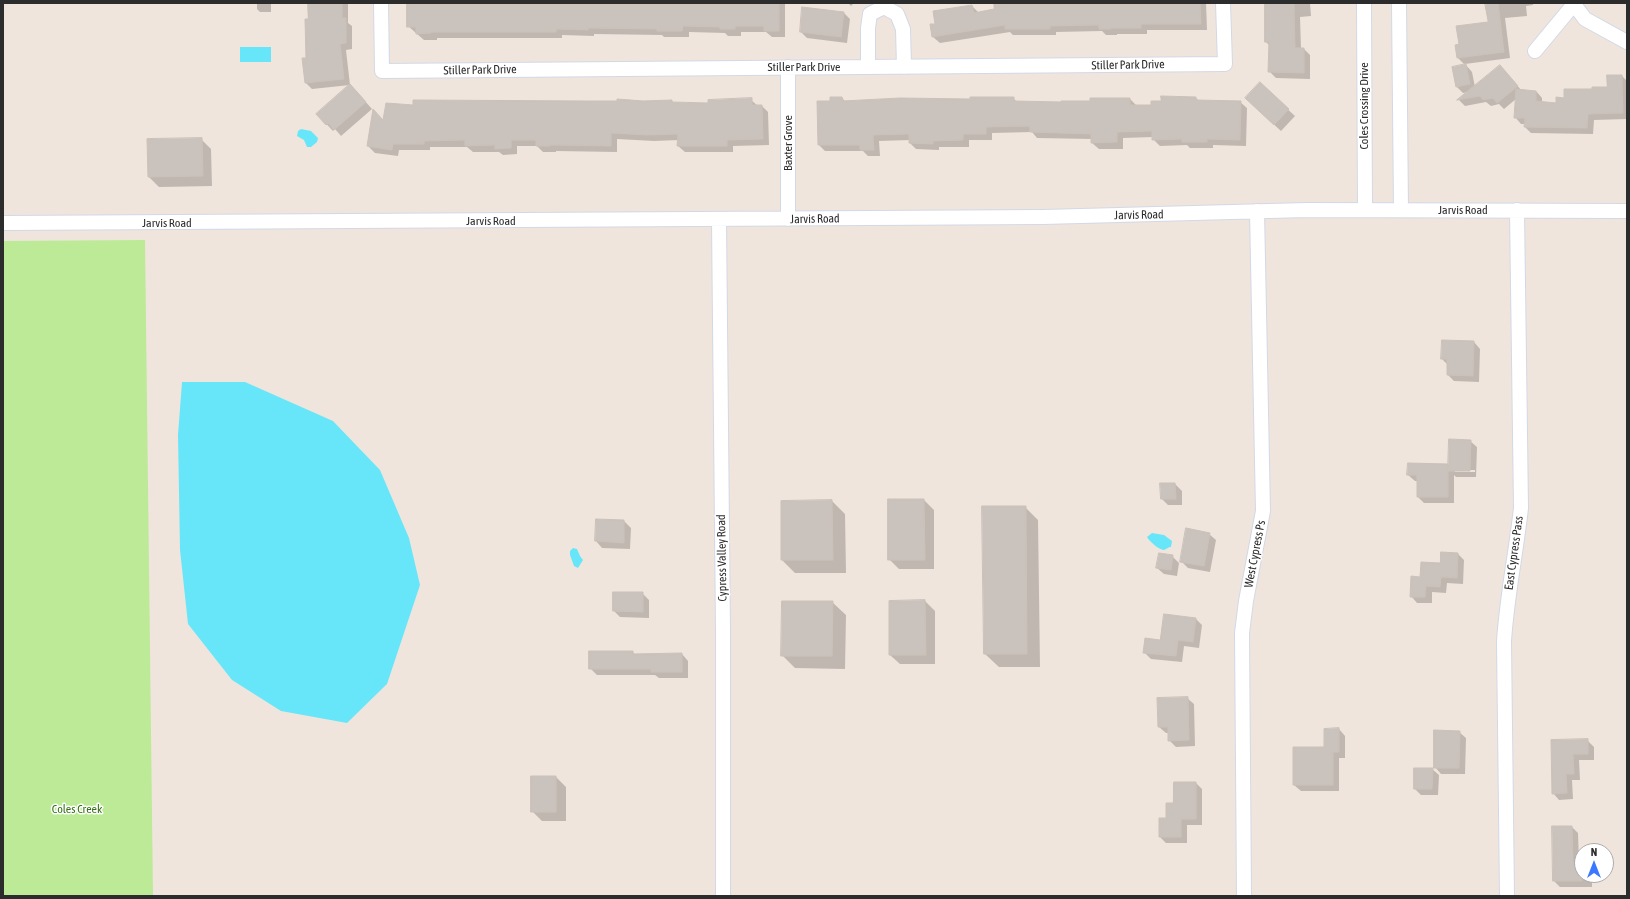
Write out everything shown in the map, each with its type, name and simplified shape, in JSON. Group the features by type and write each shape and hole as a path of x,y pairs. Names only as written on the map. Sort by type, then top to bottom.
{"street":[{"name":"Stiller Park Drive","path":"381,3 382,71 1225,64 1223,3"},
{"name":"Coles Crossing Drive","path":"1364,3 1365,210"},
{"path":"1399,3 1401,210"},
{"path":"1535,51 1574,3 1585,19 1627,42"},
{"path":"868,67 868,28 870,14 884,7 897,14 903,29 904,67"},
{"name":"Baxter Grove","path":"788,67 788,219"},
{"name":"Jarvis Road","path":"3,223 1043,217 1365,210 1627,211"},
{"name":"East Cypress Pass","path":"1507,896 1504,641 1506,610 1521,508 1517,210"},
{"name":"West Cypress Ps","path":"1244,896 1242,634 1246,600 1263,510 1257,212"},
{"name":"Cypress Valley Road","path":"719,219 723,632 723,896"}],"green space":[{"name":"Coles Creek","path":"145,240 153,896 3,896 3,241"}],"water":[{"path":"240,47 271,47 271,62 240,62"},
{"path":"301,129 311,131 318,138 317,142 311,147 307,147 304,140 297,136 298,131"},
{"path":"182,382 245,382 333,421 380,470 409,538 420,585 387,684 347,723 281,711 232,680 188,624 180,550 178,435"},
{"path":"1152,533 1164,535 1172,541 1171,547 1162,550 1157,547 1147,537"},
{"path":"573,548 577,549 583,560 578,568 574,566 570,555 570,551"}],"building":[{"path":"308,3 342,3 342,18 346,18 346,43 340,44 344,79 305,83 302,58 306,58 305,19 308,19"},
{"path":"407,3 779,3 779,31 764,31 764,26 735,26 735,29 720,29 720,27 683,26 682,31 657,31 657,29 588,28 588,30 556,29 556,32 431,32 416,34 416,27 407,27"},
{"path":"994,3 1200,3 1201,24 1141,24 1141,28 1111,29 1099,29 1099,25 1050,26 1050,29 1005,29 1005,25 932,37 930,24 935,24 933,11 972,5 974,13 994,9"},
{"path":"1265,3 1294,3 1295,48 1304,48 1304,73 1268,72 1269,42 1265,42"},
{"path":"1485,3 1498,3 1504,52 1457,58 1455,45 1459,44 1456,26 1488,22"},
{"path":"802,7 844,12 841,37 800,32"},
{"path":"1466,64 1470,84 1456,87 1452,67"},
{"path":"1500,65 1518,86 1497,103 1493,98 1483,100 1480,96 1457,100"},
{"path":"1607,75 1622,75 1623,113 1588,114 1587,128 1524,127 1525,118 1514,118 1516,89 1536,91 1536,101 1556,103 1556,97 1564,98 1564,89 1592,89 1592,87 1607,87"},
{"path":"1260,82 1289,109 1274,125 1245,98"},
{"path":"350,84 366,102 334,130 328,123 326,125 316,114"},
{"path":"1161,96 1196,97 1196,100 1241,101 1240,140 1207,139 1207,142 1182,142 1182,139 1152,140 1152,131 1117,132 1117,142 1091,143 1091,134 1030,132 1030,126 986,127 986,134 963,134 963,140 933,141 933,144 909,143 909,134 873,135 874,150 860,150 860,145 818,145 817,101 830,101 830,97 842,97 843,101 900,98 970,99 970,97 1014,97 1014,101 1061,102 1090,101 1090,98 1130,98 1130,105 1151,105 1151,101 1161,101"},
{"path":"752,98 752,105 762,105 763,139 727,140 727,146 677,146 678,134 647,135 611,133 611,146 536,146 536,140 511,140 511,148 495,149 495,145 465,146 465,140 424,141 424,144 393,144 392,150 367,146 373,109 383,120 386,103 413,105 413,100 617,101 617,99 643,101 672,100 672,102 708,103 708,100"},
{"path":"202,138 203,176 148,177 147,139"},
{"path":"1442,340 1474,341 1473,376 1447,375 1447,359 1441,359"},
{"path":"1449,439 1471,440 1470,471 1448,471"},
{"path":"1408,463 1448,464 1448,497 1417,497 1417,475 1407,475"},
{"path":"1160,483 1175,483 1176,499 1161,499"},
{"path":"888,499 924,499 925,560 888,560"},
{"path":"832,500 833,560 781,560 781,501"},
{"path":"982,506 1026,506 1027,654 984,654"},
{"path":"596,519 624,520 624,543 595,541"},
{"path":"1186,528 1210,533 1204,566 1180,562"},
{"path":"1441,552 1458,553 1457,578 1441,577 1440,587 1426,586 1425,597 1410,597 1411,576 1420,577 1421,562 1440,563"},
{"path":"1159,553 1173,555 1171,570 1156,568"},
{"path":"613,592 643,592 643,612 613,611"},
{"path":"925,600 926,655 889,655 889,601"},
{"path":"782,601 833,601 832,656 781,656"},
{"path":"1164,614 1196,618 1193,642 1178,640 1176,656 1143,653 1145,638 1160,640"},
{"path":"589,651 633,651 633,654 682,653 682,672 651,672 651,669 589,669"},
{"path":"1188,697 1189,740 1168,741 1168,727 1158,727 1157,698"},
{"path":"1339,728 1339,752 1333,752 1333,785 1293,785 1293,747 1324,747 1324,729"},
{"path":"1434,730 1460,731 1459,768 1434,768"},
{"path":"1588,739 1588,754 1573,754 1574,774 1566,774 1567,793 1552,794 1551,740"},
{"path":"1414,768 1433,768 1432,789 1414,789"},
{"path":"531,776 556,776 556,812 531,812"},
{"path":"1174,782 1196,782 1196,819 1181,819 1181,837 1159,837 1159,818 1166,818 1166,803 1173,803"},
{"path":"1552,826 1572,826 1574,881 1553,881"}]}
